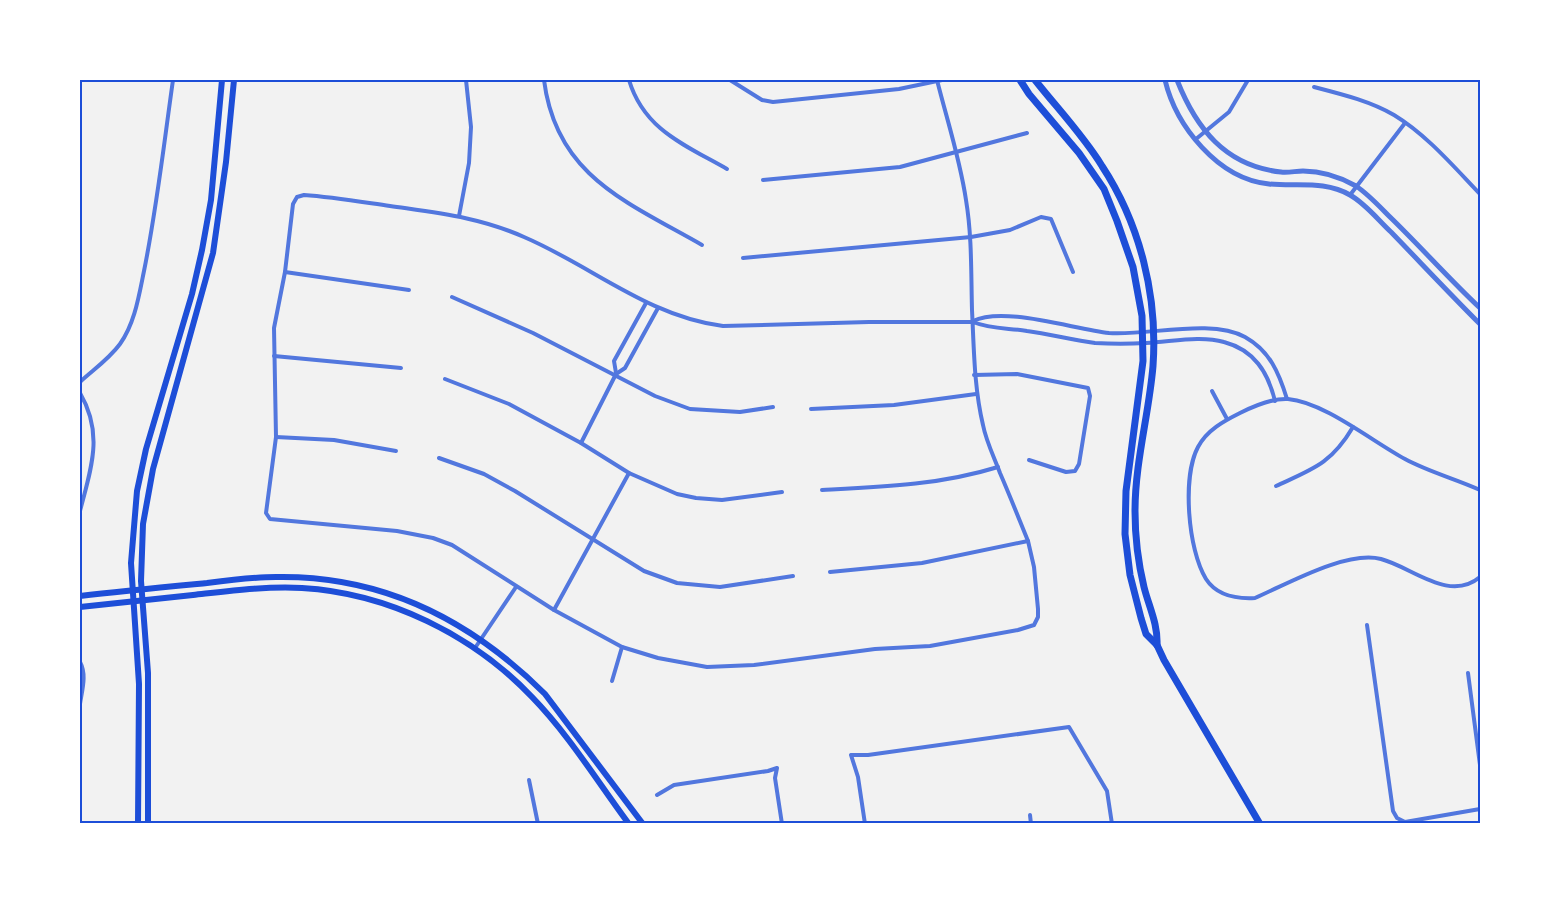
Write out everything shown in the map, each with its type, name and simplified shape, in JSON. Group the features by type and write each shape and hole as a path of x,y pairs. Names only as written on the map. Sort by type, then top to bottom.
{"main road":[{"path":"138,824 139,684 131,591 137,491 146,449 192,294 202,250 211,200 222,80"},
{"path":"148,824 148,673 141,590 143,524 153,469 201,300 216,234 234,80"},
{"path":"1020,80 1029,94 1079,153 1104,189 1118,221 1133,267 1142,316 1143,343 1139,397 1131,441 1126,491 1125,534 1129,566 1146,634 1157,645 1260,824"},
{"path":"1035,80 1078,133 1116,188 1130,218 1148,278 1153,331 1153,365 1135,507 1139,565 1157,629 1157,645"},
{"path":"1129,566 1139,565"},
{"path":"80,596 276,577 316,579 354,584 383,592 450,619 482,639 513,663 545,693 643,824"},
{"path":"235,580 236,590"},
{"path":"80,607 236,590 303,588 337,592 407,612 476,648 534,699 629,824"},
{"path":"380,603 383,592"}],"street":[{"path":"80,382 109,357 121,343 136,307 152,231 173,80"},
{"path":"201,80 216,80"},
{"path":"459,216 469,163 471,127 466,80"},
{"path":"544,80 546,95 558,130 574,157 590,175 614,194 702,245"},
{"path":"629,80 634,97 658,127 727,169"},
{"path":"730,80 762,100 772,102 899,90 939,80 966,200 970,237 973,322 974,375 976,394 983,428 1028,542 1034,567 1038,609 1038,617 1034,625 930,646 875,649 754,665 708,667 658,658 622,647 554,610 452,545 433,538 397,531 270,519 266,513 276,437 274,328 285,272 293,204 297,197 311,195 488,222 526,238 645,303 700,323 723,326 973,322 983,327 1028,331 1094,342 1153,343 1215,339 1241,348 1251,355 1262,367 1271,385 1275,401"},
{"path":"1165,80 1169,96 1178,113 1196,139 1219,163 1246,178 1269,184 1317,184 1350,195 1383,225 1480,324"},
{"path":"1177,80 1189,109 1205,132 1226,151 1248,165 1282,172 1305,171 1334,175 1357,187 1403,229 1480,308"},
{"path":"1196,139 1229,112 1248,80"},
{"path":"1314,87 1342,94 1380,108 1405,123 1480,194"},
{"path":"1350,195 1405,123"},
{"path":"763,180 900,167 1027,133"},
{"path":"743,258 970,237 1010,230 1041,217 1052,219 1073,272"},
{"path":"285,272 409,290"},
{"path":"452,297 533,333 655,396 690,409 740,412 773,407"},
{"path":"616,374 614,361 645,303"},
{"path":"581,443 616,374 625,368 658,308"},
{"path":"973,322 984,316 1028,319 1110,333 1224,330 1243,336 1257,345 1272,360 1280,375 1287,399"},
{"path":"274,356 400,368"},
{"path":"974,375 1017,374 1088,388 1090,396 1079,464 1075,471 1066,472 1029,460"},
{"path":"445,379 510,404 581,443 629,473 677,494 722,500 782,492"},
{"path":"1212,391 1227,419"},
{"path":"80,393 91,417 94,441 90,471 80,511"},
{"path":"811,410 894,405 976,394"},
{"path":"1480,490 1405,459 1312,405 1287,399 1247,409 1213,429 1198,447 1190,476 1189,502 1191,527 1198,559 1207,581 1222,594 1240,599 1255,597 1339,562 1357,558 1379,558 1441,586 1460,585 1480,577"},
{"path":"1276,486 1319,467 1336,453 1353,427"},
{"path":"276,437 334,440 396,451"},
{"path":"439,458 484,474 644,570 677,583 720,587 793,576"},
{"path":"822,490 938,482 971,476 998,467"},
{"path":"554,610 629,473"},
{"path":"830,572 922,563 1028,542"},
{"path":"476,648 516,587"},
{"path":"1367,625 1393,811 1397,818 1405,822 1480,809"},
{"path":"612,681 622,647"},
{"path":"80,662 84,676 80,704"},
{"path":"1468,673 1480,765"},
{"path":"865,824 858,777 851,755 868,755 1069,727 1107,791 1112,824"},
{"path":"657,795 674,785 777,768 775,778 782,824"},
{"path":"530,780 538,824"},
{"path":"1029,815 1031,824"}]}
